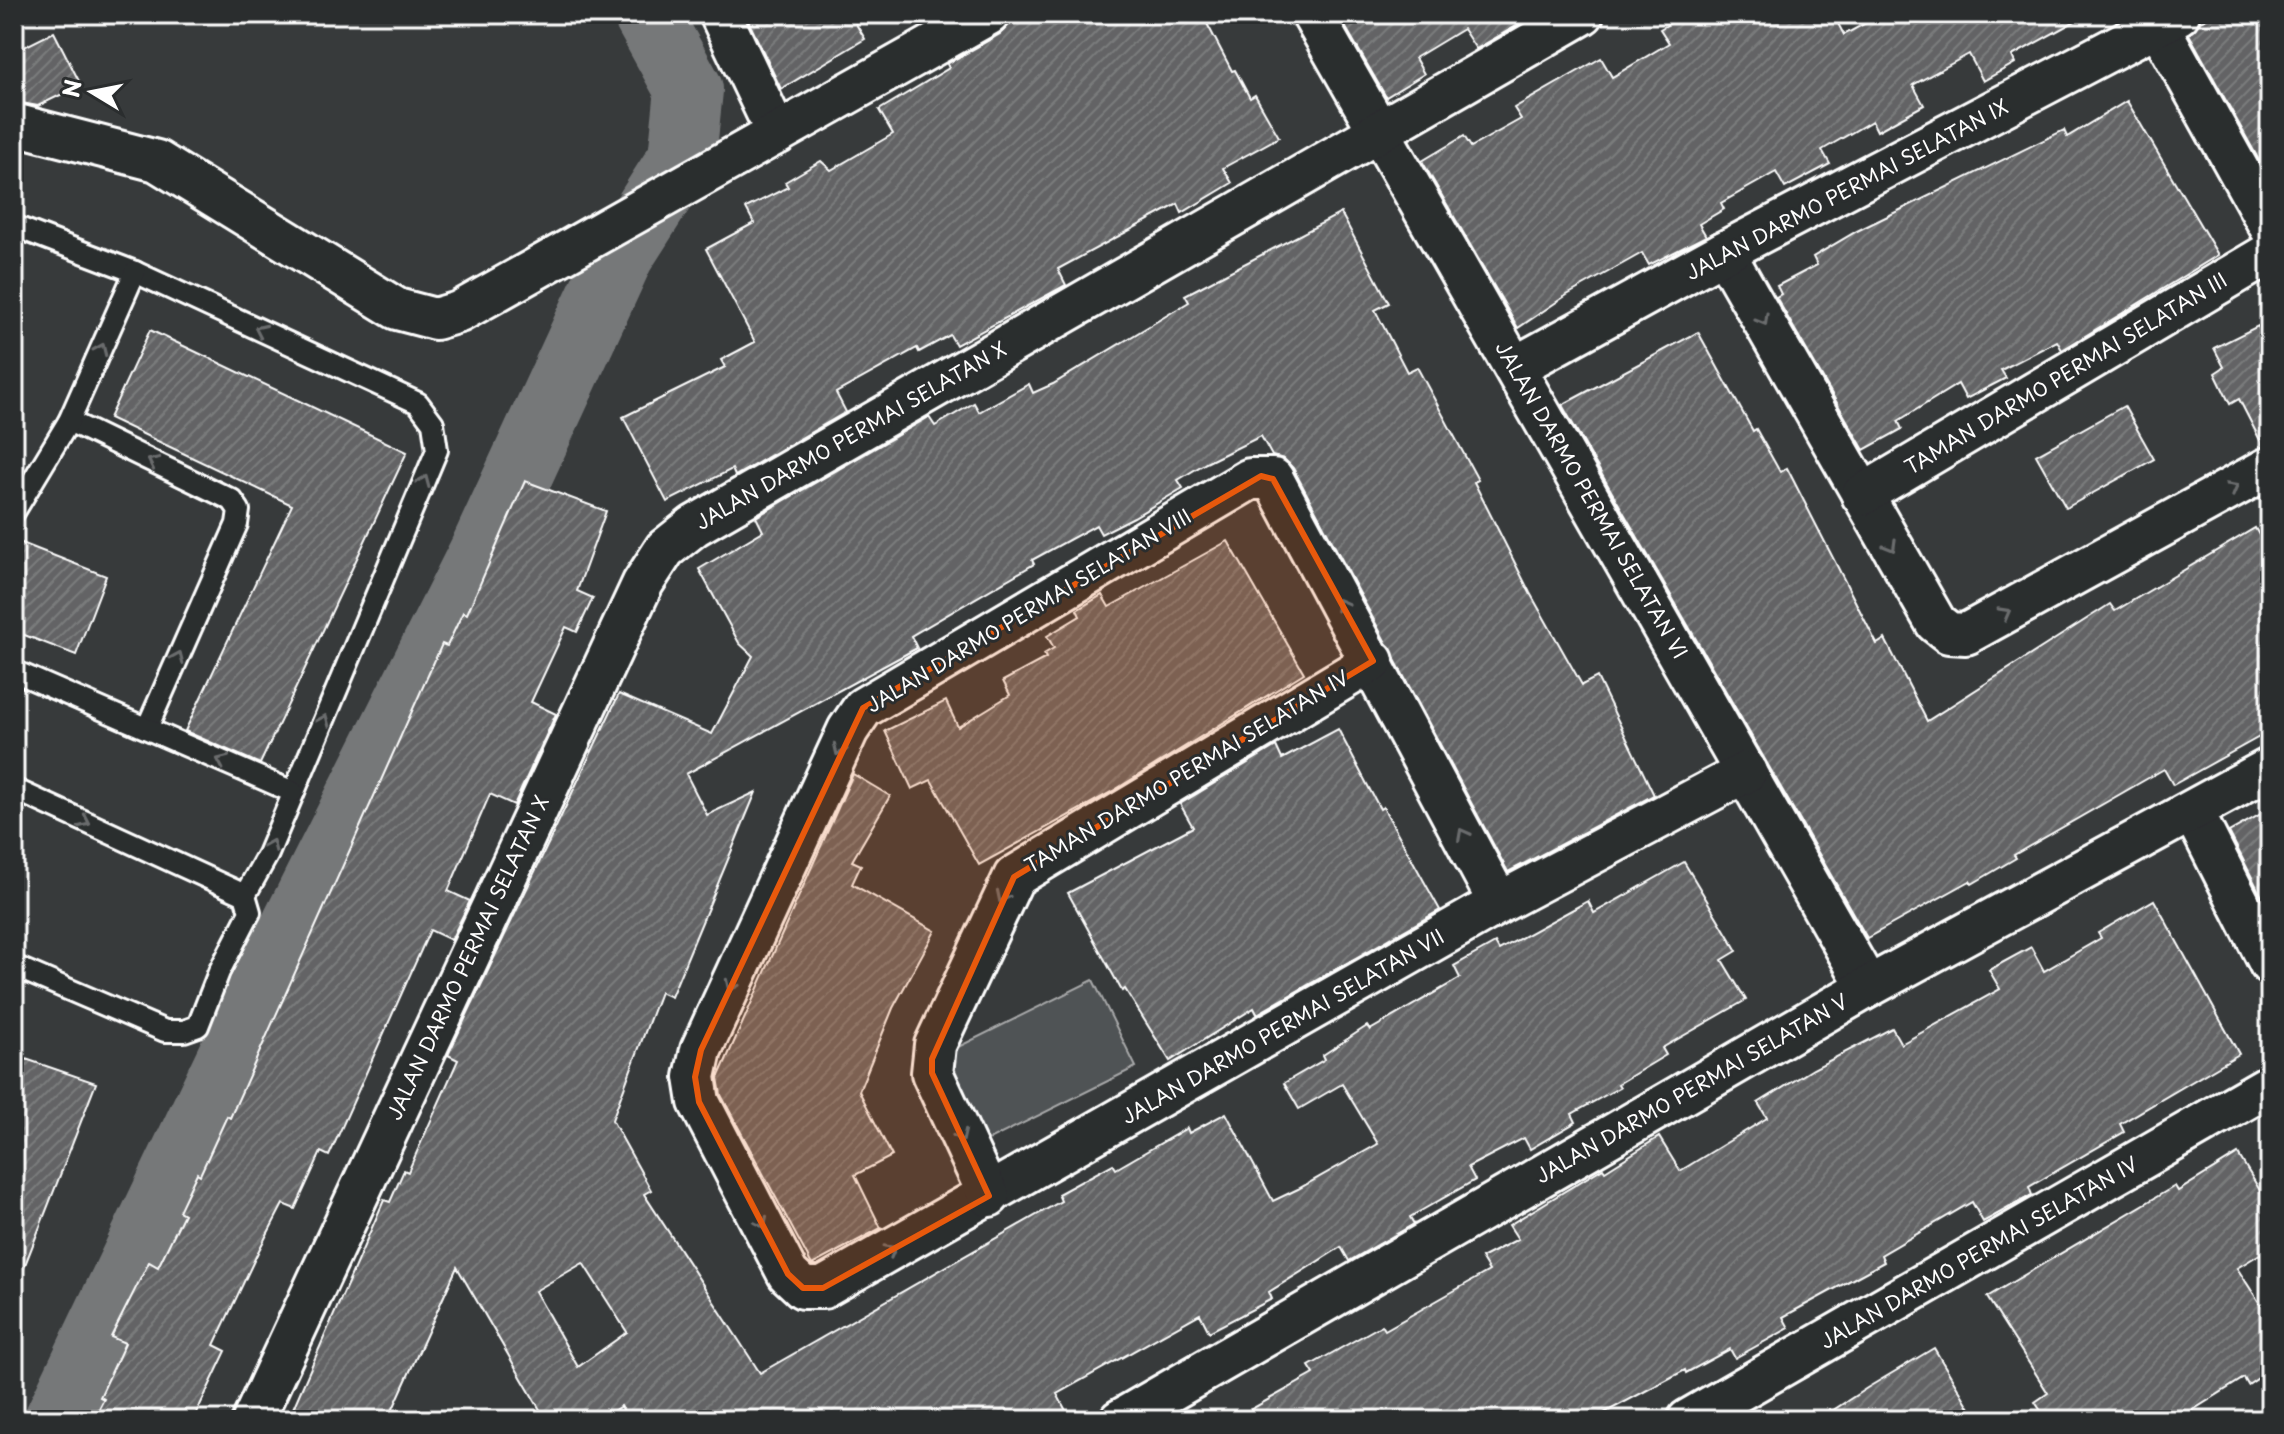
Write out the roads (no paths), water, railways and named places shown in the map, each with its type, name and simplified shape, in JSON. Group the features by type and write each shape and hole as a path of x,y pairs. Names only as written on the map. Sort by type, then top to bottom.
{"street":[{"path":"720,14 777,134"},
{"path":"14,124 157,161 397,309 435,319 459,312 989,14"},
{"name":"JALAN DARMO PERMAI SELATAN VI","path":"1312,14 1868,987"},
{"name":"JALAN DARMO PERMAI SELATAN X","path":"253,1420 643,583 665,549 694,526 1583,14"},
{"path":"2169,20 2270,227"},
{"name":"JALAN DARMO PERMAI SELATAN IX","path":"1515,367 1724,252 2169,20"},
{"path":"1724,252 1936,623 1949,633 1966,634 2270,467"},
{"name":"TAMAN DARMO PERMAI SELATAN III","path":"1862,495 2270,253"},
{"name":"JALAN DARMO PERMAI SELATAN VIII","path":"823,1288 803,1288 788,1274 699,1102 695,1077 701,1050 848,730 863,708 1250,479 1261,476 1273,479 1373,661 1499,903"},
{"name":"TAMAN DARMO PERMAI SELATAN IV","path":"989,1196 932,1073 932,1059 948,1016 1014,877 1373,661"},
{"name":"JALAN DARMO PERMAI SELATAN V","path":"1120,1420 1868,987 2270,768"},
{"name":"JALAN DARMO PERMAI SELATAN VII","path":"823,1288 1499,903 1746,772"},
{"path":"2193,812 2270,964"},
{"name":"JALAN DARMO PERMAI SELATAN IV","path":"1688,1420 2270,1085"}],"lane":[{"path":"14,226 135,272 418,403 433,423 437,450 268,854 245,895 250,912 219,972 198,1026 184,1031 165,1031 14,966"},
{"path":"14,512 69,421 135,272"},
{"path":"69,421 232,500 239,510 237,524 147,728"},
{"path":"14,671 293,792"},
{"path":"14,789 245,895"}],"waterway":[{"path":"58,1420 261,994 483,552 620,255 682,158 689,90 647,14"}]}
